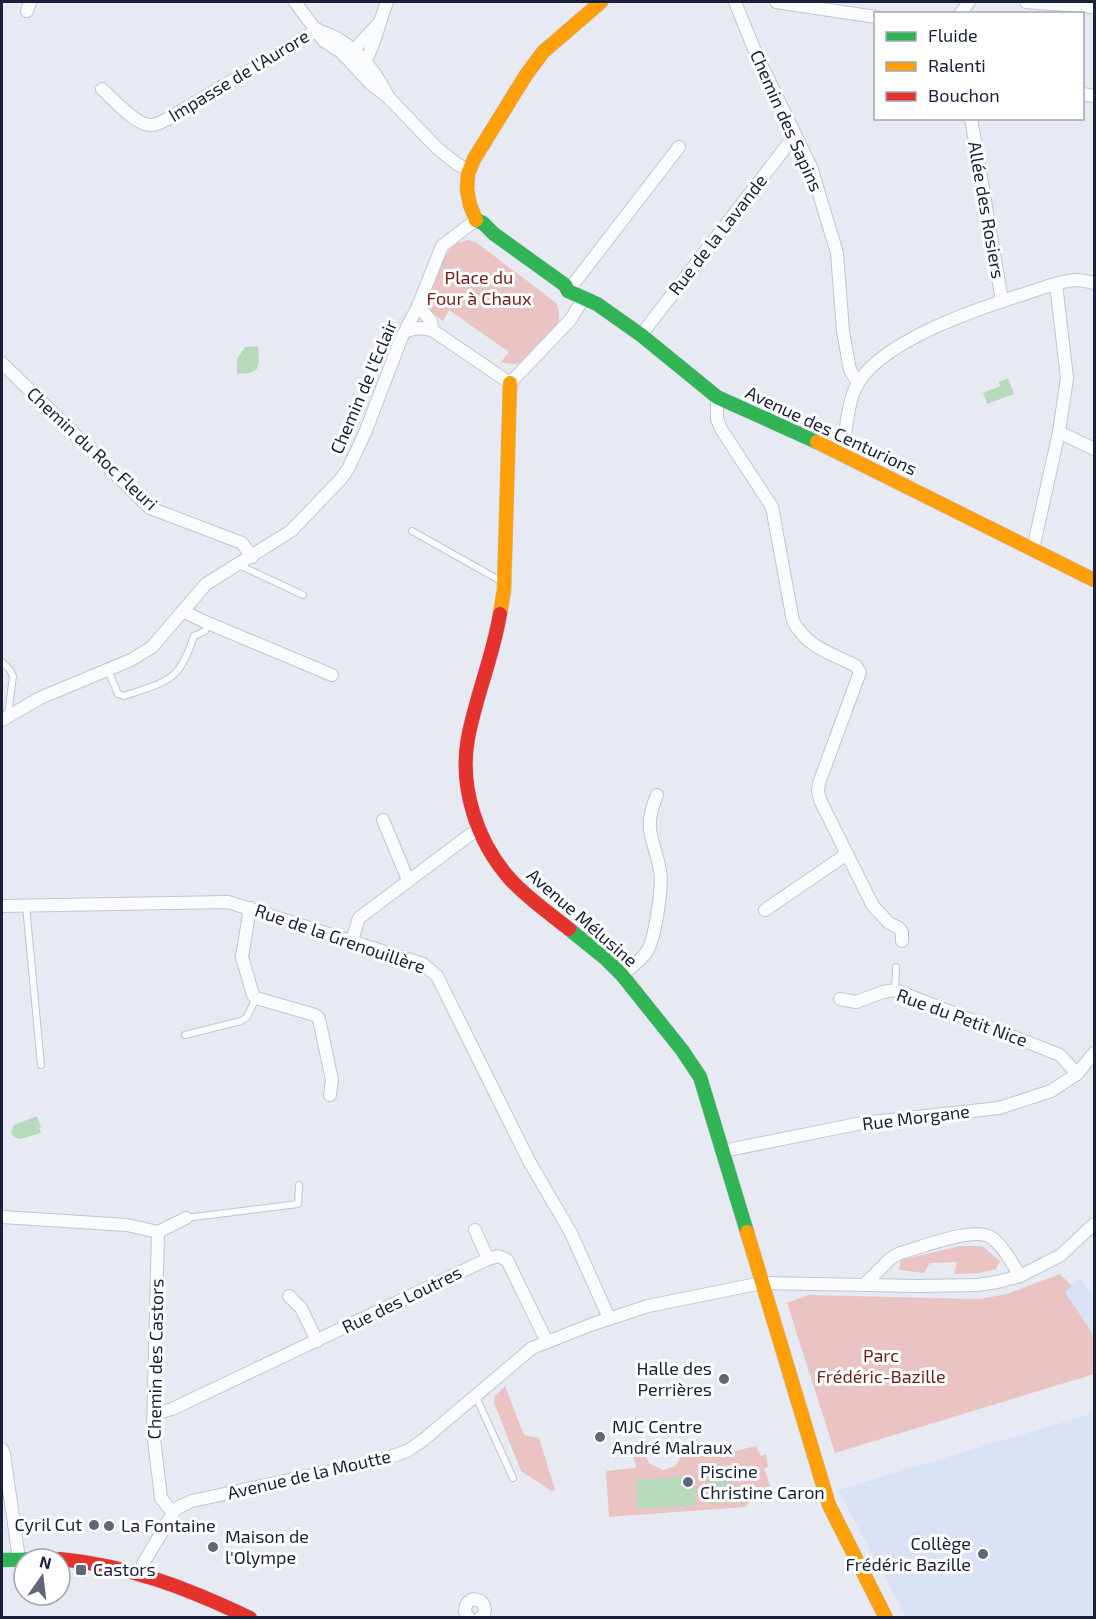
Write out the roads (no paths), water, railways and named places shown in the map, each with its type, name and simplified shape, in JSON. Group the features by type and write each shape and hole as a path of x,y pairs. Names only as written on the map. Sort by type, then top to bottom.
{"street":[{"path":"295,2 318,30 330,34 357,59 376,88 388,97 437,148 468,170"},
{"path":"357,59 379,23 387,2"},
{"path":"476,220 469,207 466,190 468,170 526,75 543,52 601,2"},
{"name":"Chemin des Sapins","path":"737,2 757,56 811,167 837,253 843,331 850,370 858,383"},
{"path":"776,2 874,17"},
{"path":"1026,2 1078,9 1095,7"},
{"name":"Impasse de l'Aurore","path":"102,89 138,121 147,125 154,124 169,118 318,30"},
{"name":"Allée des Rosiers","path":"971,120 1002,301"},
{"name":"Rue de la Lavande","path":"641,334 795,135"},
{"path":"568,291 679,147"},
{"name":"Avenue des Centurions","path":"476,220 565,285 568,291 584,297 641,334 717,398 842,454 1095,580"},
{"name":"Chemin de l'Eclair","path":"5,718 40,698 131,660 152,646 206,584 291,531 340,480 348,470 401,339 418,306 442,246 476,220"},
{"path":"842,454 852,400 858,383 875,364 890,353 928,330 1002,301 1056,284 1077,280 1095,283"},
{"path":"1033,549 1059,432 1067,378 1056,284"},
{"path":"406,331 419,328 432,330 510,383 571,319 584,297"},
{"path":"418,306 431,321 432,330"},
{"name":"Chemin du Roc Fleuri","path":"2,363 79,441 150,508 242,543 252,557"},
{"name":"Avenue Mélusine","path":"510,383 504,583 496,636 468,739 466,765 471,807 492,855 509,878 622,975 682,1050 700,1077 832,1514 886,1617"},
{"path":"717,398 717,419 721,429 772,507 793,621 808,642 856,666 860,672 818,791 820,800 873,906 889,923 899,928 902,932 902,941"},
{"path":"1059,432 1095,449"},
{"path":"183,611 332,675"},
{"path":"622,975 645,954 654,939 661,874 649,823 650,812 657,795"},
{"path":"383,820 408,880"},
{"path":"352,940 359,918 471,834 480,831"},
{"path":"765,910 847,854"},
{"name":"Rue de la Grenouillère","path":"2,906 228,902 423,964 437,976 529,1161 571,1233 609,1318"},
{"path":"250,908 242,957 256,998 315,1015 319,1019 332,1080 330,1095"},
{"name":"Rue du Petit Nice","path":"840,999 856,1002 895,990 1059,1055 1077,1074"},
{"name":"Rue Morgane","path":"723,1151 862,1124 999,1108 1051,1091 1077,1074 1095,1053"},
{"path":"2,1217 127,1225 158,1232 186,1218"},
{"name":"Avenue de la Moutte","path":"172,1513 192,1501 392,1457 407,1451 476,1397 522,1355 547,1341 609,1318 680,1299 762,1283 978,1285 1020,1276 1061,1254 1094,1226"},
{"path":"475,1230 488,1259 498,1256 507,1260 547,1341"},
{"name":"Chemin des Castors","path":"158,1232 153,1431 161,1498 172,1513"},
{"path":"865,1284 891,1258 900,1253 971,1233 992,1238 1002,1247 1020,1276"},
{"name":"Rue des Loutres","path":"154,1414 172,1409 488,1259"},
{"path":"289,1296 301,1308 317,1341"},
{"path":"2,1449 17,1547"},
{"path":"141,1572 143,1564 172,1513"},
{"path":"72,1560 95,1562 141,1572 214,1600 250,1617"},
{"path":"469,1617 465,1612 465,1605 475,1599 482,1602 485,1608 480,1617"}],"lane":[{"path":"412,531 504,583"},
{"path":"239,565 303,595"},
{"path":"108,670 118,694 124,696 167,681 187,659 194,636 204,631 208,623"},
{"path":"2,662 13,676 5,718"},
{"path":"26,906 41,1065"},
{"path":"895,990 896,967"},
{"path":"185,1035 241,1021 247,1017 256,998"},
{"path":"186,1218 298,1204 299,1185"},
{"path":"476,1397 513,1478"}],"place":[{"name":"Halle des Perrières","path":"724,1379"},
{"name":"MJC Centre André Malraux","path":"600,1437"},
{"name":"Piscine Christine Caron","path":"688,1482"},
{"name":"Cyril Cut","path":"94,1525"},
{"name":"La Fontaine","path":"109,1526"},
{"name":"Maison de l'Olympe","path":"213,1547"},
{"name":"Collège Frédéric Bazille","path":"983,1554"},
{"name":"Castors","path":"81,1570"}],"park label":[{"name":"Place du Four à Chaux","path":"479,288"},
{"name":"Parc Frédéric-Bazille","path":"881,1366"}]}
